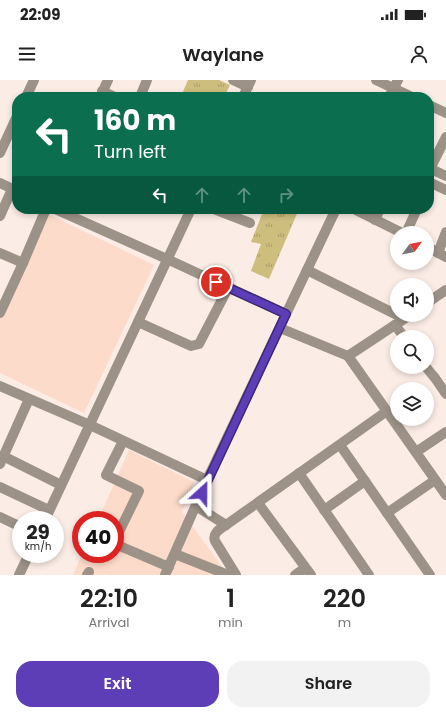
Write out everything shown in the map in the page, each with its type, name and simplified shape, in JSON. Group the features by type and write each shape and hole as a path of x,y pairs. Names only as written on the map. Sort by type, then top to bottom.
{"street":[{"path":"28,92 34,80"},
{"path":"102,92 108,80"},
{"path":"142,92 148,80"},
{"path":"233,80 247,91"},
{"path":"376,80 393,88"},
{"path":"434,107 446,113"},
{"path":"0,153 12,127"},
{"path":"434,160 446,138"},
{"path":"434,170 446,176"},
{"path":"0,183 12,189"},
{"path":"434,184 446,190"},
{"path":"0,216 12,195"},
{"path":"0,313 44,214"},
{"path":"66,214 286,314"},
{"path":"0,487 49,510 189,214"},
{"path":"227,214 250,223"},
{"path":"124,549 167,571 207,480 334,214"},
{"path":"364,214 390,227"},
{"path":"375,220 378,214"},
{"path":"408,226 414,214"},
{"path":"442,255 446,232"},
{"path":"0,253 23,263"},
{"path":"307,270 390,312"},
{"path":"138,322 191,346 199,344 228,288"},
{"path":"434,298 446,290"},
{"path":"348,356 395,322"},
{"path":"280,328 348,356 446,495"},
{"path":"432,374 446,394"},
{"path":"0,386 90,425 207,480"},
{"path":"29,399 2,460 61,485"},
{"path":"236,575 215,541 215,533 387,411"},
{"path":"416,452 446,432"},
{"path":"123,441 106,475 139,491 124,522"},
{"path":"340,445 430,575"},
{"path":"299,473 368,575"},
{"path":"387,513 435,480"},
{"path":"324,510 365,481"},
{"path":"258,503 308,571 295,575"},
{"path":"196,506 226,524"},
{"path":"0,517 12,523"},
{"path":"175,554 228,575"},
{"path":"19,575 25,563"}],"shaded area":[{"path":"48,214 154,265 84,413 0,373 0,315"},
{"path":"129,450 194,482 182,512 228,575 73,575 78,563 124,563 124,511 102,511"}],"green space":[{"path":"188,80 219,80 230,85 226,92 183,92"},
{"path":"262,214 297,214 269,279 251,271 261,244 251,242"}],"route":[{"path":"202,493 286,314 216,282"}]}
